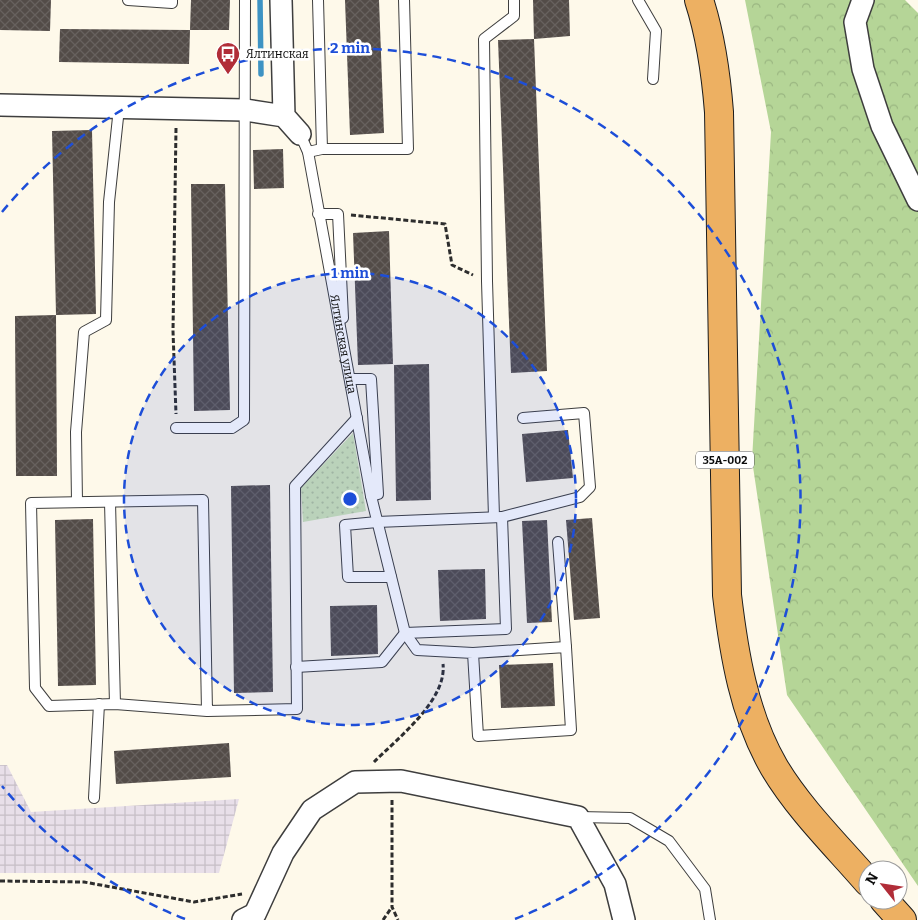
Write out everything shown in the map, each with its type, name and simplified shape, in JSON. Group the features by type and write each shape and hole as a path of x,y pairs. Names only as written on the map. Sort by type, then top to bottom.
{"highway":[{"name":"35А-002","path":"699,0 708,29 716,74 719,112 726,595 734,654 745,697 774,766 798,802 858,871"},
{"path":"893,910 902,920"}],"street":[{"path":"281,0 284,116 304,143"},
{"path":"863,0 855,22 863,69 882,126 918,200"},
{"path":"0,105 245,110 284,116"},
{"path":"251,918 283,853 312,810 355,782 401,781 578,817 615,884 624,920"}],"lane":[{"path":"128,0 172,3 172,0"},
{"path":"176,428 232,428 244,420 245,0"},
{"path":"318,0 322,149"},
{"path":"304,143 322,149 408,149 404,0"},
{"path":"296,668 382,662 405,633 506,629 498,517 487,282 484,39 514,16 514,0"},
{"path":"638,0 656,31 653,79"},
{"path":"77,502 76,432 84,332 106,320 109,202 119,108"},
{"name":"Ялтинская улица","path":"304,143 371,496 405,633"},
{"path":"318,214 338,214 345,356"},
{"path":"350,379 371,380 378,494 371,496"},
{"path":"391,577 348,577 345,525 498,517 580,497 590,486 584,413 523,418"},
{"path":"207,711 203,500 31,503 35,688 49,706 115,704 207,711 297,709 295,486 357,418"},
{"path":"110,502 115,704"},
{"path":"473,654 478,736 571,730 558,542"},
{"path":"405,633 417,650 473,654 566,648"},
{"path":"94,798 98,704"},
{"path":"578,817 630,818 669,841 705,889 710,920"}],"path":[{"path":"176,110 173,330 176,428"},
{"path":"338,214 445,224 452,265 487,282"},
{"path":"355,782 430,705 444,676 442,651"},
{"path":"392,782 392,907 398,920"},
{"path":"0,882 84,882 194,902 265,891"},
{"path":"383,920 392,907"}],"shaded area":[{"path":"0,765 7,765 31,812 239,799 219,873 0,873"}],"green space":[{"path":"745,0 905,0 918,13 918,886 908,871 908,860 900,860 787,695 752,460 771,132"},
{"path":"353,433 366,511 303,522 301,488"}],"building":[{"path":"0,0 51,0 50,31 0,30"},
{"path":"191,0 230,0 229,30 190,30"},
{"path":"345,0 379,0 384,133 350,135"},
{"path":"533,0 569,0 570,36 534,39"},
{"path":"60,29 190,30 189,64 59,62"},
{"path":"534,39 547,371 511,373 498,40"},
{"path":"92,130 96,314 56,315 52,131"},
{"path":"283,149 284,188 254,189 253,150"},
{"path":"191,184 225,184 230,410 194,411"},
{"path":"389,231 393,364 358,365 353,233"},
{"path":"56,315 57,476 16,476 15,316"},
{"path":"429,364 431,500 396,501 394,365"},
{"path":"568,430 573,478 526,482 522,434"},
{"path":"270,485 273,692 234,693 231,486"},
{"path":"592,518 600,618 574,620 566,520"},
{"path":"93,519 96,685 58,686 55,520"},
{"path":"547,520 552,622 527,623 522,521"},
{"path":"485,569 486,619 440,621 438,570"},
{"path":"377,605 378,654 331,656 330,606"},
{"path":"553,663 555,706 501,708 499,665"},
{"path":"229,743 231,777 116,784 114,751"}],"waterway":[{"path":"260,0 261,74"}],"place":[{"name":"Ялтинская","path":"228,75"}]}
